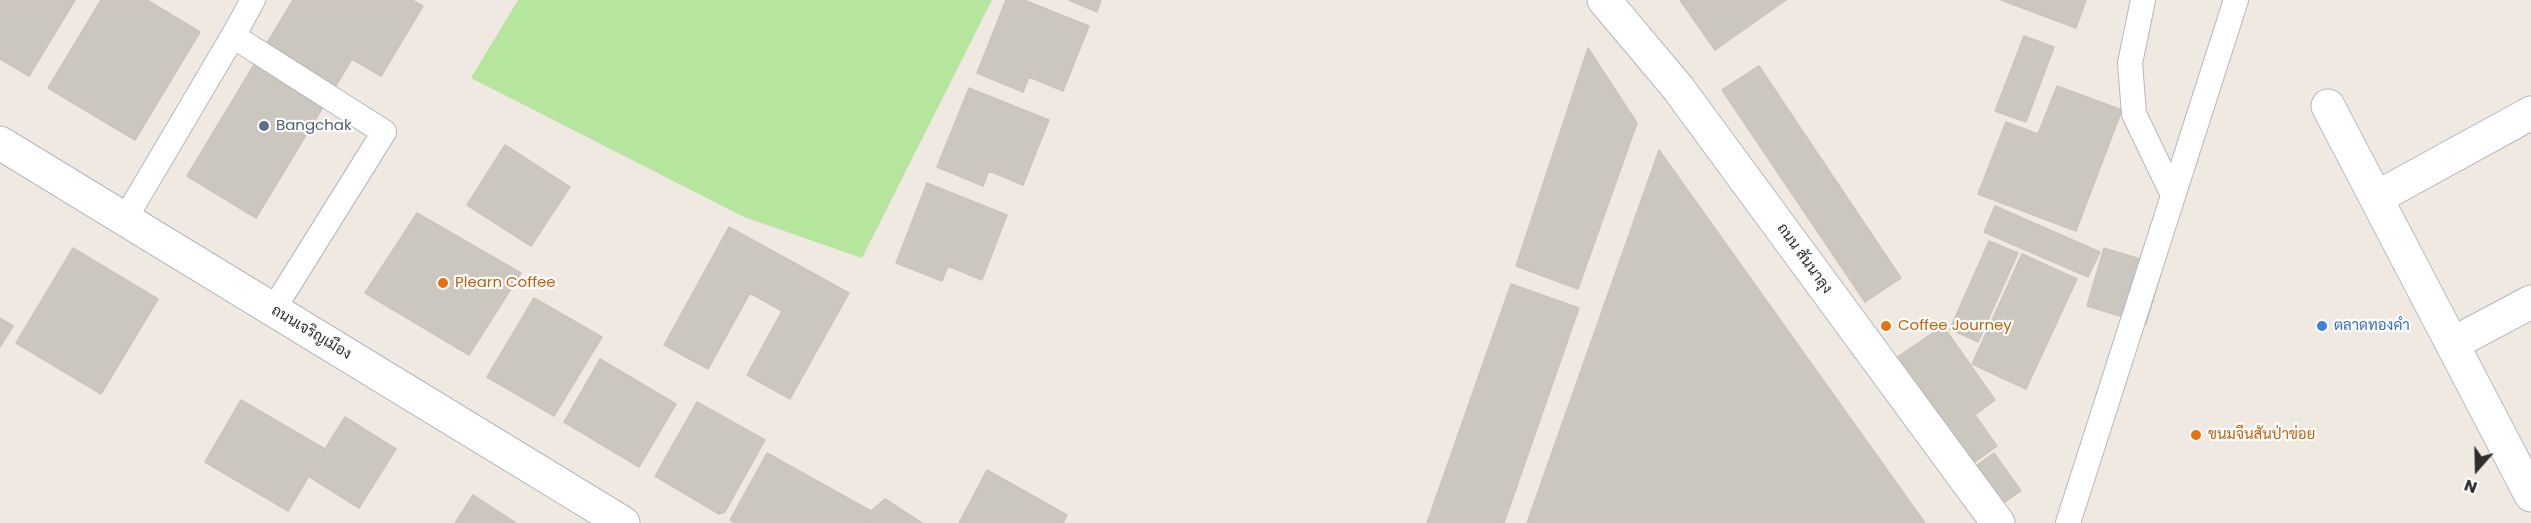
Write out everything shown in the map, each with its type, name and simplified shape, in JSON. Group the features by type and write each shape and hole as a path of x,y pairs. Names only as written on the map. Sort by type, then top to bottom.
{"street":[{"name":"ถนน สันนาลุง","path":"1605,0 1678,88 1998,523"},
{"path":"2328,106 2531,495"},
{"path":"2376,198 2531,113"},
{"name":"ถนนเจริญเมือง","path":"0,143 623,523"},
{"path":"2452,344 2531,302"}],"lane":[{"path":"125,219 253,0"},
{"path":"2143,0 2130,63 2134,114 2173,195"},
{"path":"2068,523 2236,0"},
{"path":"233,36 384,132 273,310"}],"green space":[{"path":"518,0 992,0 862,258 744,217 471,78"}],"building":[{"path":"0,0 75,0 29,76 0,59"},
{"path":"101,0 147,0 200,32 135,140 48,88"},
{"name":"Bangchak","path":"293,0 412,0 423,6 381,76 352,59 256,218 187,176"},
{"path":"1006,0 1024,0 1089,26 1063,91 1029,77 1023,92 977,73"},
{"path":"1069,0 1101,0 1097,12"},
{"path":"1680,0 1786,0 1715,50"},
{"path":"2001,0 2086,0 2076,28"},
{"path":"2024,36 2054,47 2026,122 1995,111"},
{"path":"1588,48 1637,123 1578,289 1516,266"},
{"path":"1759,66 1901,278 1865,302 1722,90"},
{"path":"2057,86 2122,110 2076,231 1978,194 2006,122 2038,134"},
{"path":"969,88 1049,120 1023,185 989,171 983,186 937,167"},
{"path":"505,145 570,187 531,246 467,205"},
{"path":"1659,150 1925,523 1527,523"},
{"path":"927,183 1007,215 982,280 948,266 942,281 896,263"},
{"path":"1995,206 2100,252 2088,277 1984,232"},
{"name":"Plearn Coffee","path":"417,213 521,273 469,355 365,293"},
{"path":"729,227 849,293 790,399 747,375 782,311 750,293 708,369 664,345"},
{"path":"1989,241 2018,253 1978,342 1950,329"},
{"path":"73,248 158,299 101,394 16,343"},
{"path":"2104,248 2163,266 2146,324 2087,306"},
{"path":"2022,254 2077,279 2026,389 1972,364"},
{"path":"1511,284 1579,308 1504,523 1427,523"},
{"path":"534,298 602,337 554,416 487,377"},
{"path":"0,318 13,326 0,347"},
{"path":"1943,326 1995,400 1975,415 1997,446 1965,469 1890,362"},
{"path":"600,359 676,404 639,467 564,422"},
{"path":"241,400 325,449 288,511 205,462"},
{"path":"697,402 765,440 725,512 719,514 655,476"},
{"path":"345,417 396,449 359,508 308,476"},
{"path":"767,453 871,511 864,523 735,523 730,520"},
{"path":"1994,453 2021,491 1996,508 1969,471"},
{"path":"987,470 1067,515 1063,523 959,523"},
{"path":"473,495 516,523 455,523"},
{"path":"885,499 922,523 864,523 871,511"}],"place":[{"name":"Bangchak","path":"264,126"},
{"name":"Plearn Coffee","path":"443,283"},
{"name":"Coffee Journey","path":"1886,326"},
{"name":"ตลาดทองคำ","path":"2322,326"},
{"name":"ขนมจีนสันป่าข่อย","path":"2196,435"}]}
